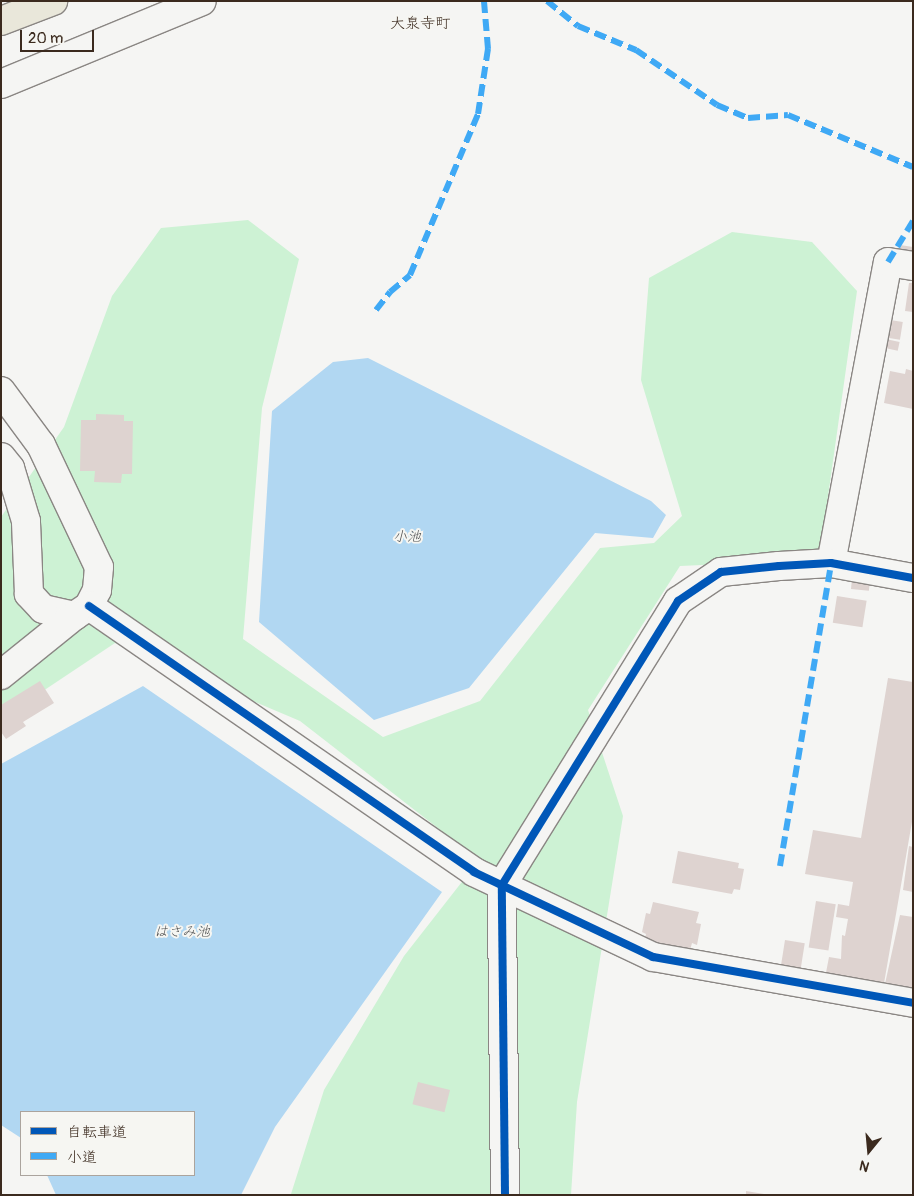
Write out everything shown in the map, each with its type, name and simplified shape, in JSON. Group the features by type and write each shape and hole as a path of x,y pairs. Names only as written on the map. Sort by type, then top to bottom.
{"highway":[{"path":"1,21 52,1"}],"street":[{"path":"1,84 202,1"},
{"path":"831,563 888,262 913,266"},
{"path":"1,391 41,445 99,567 97,590 82,611 1,675"},
{"path":"1,457 10,468 26,521 29,594 43,609 82,611 474,872 653,957 913,1004"},
{"path":"506,1195 502,885 678,601 721,572 831,563 913,578"}],"green space":[{"path":"248,220 299,259 262,408 243,639 383,737 480,701 600,548 654,543 682,516 641,380 649,278 732,232 812,242 857,291 819,560 680,566 588,710 623,816 577,1102 571,1195 291,1194 324,1090 404,956 479,860 300,721 115,643 1,719 1,517 64,427 112,296 161,228"}],"water":[{"name":"小池","path":"368,358 651,501 666,515 653,538 595,533 469,688 374,720 259,622 272,411 333,362"},
{"name":"はさみ池","path":"143,686 442,892 275,1127 241,1195 56,1195 47,1176 195,1176 195,1111 20,1111 20,1137 1,1125 1,764"}],"building":[{"path":"900,245 913,247 913,257 898,255"},
{"path":"909,283 913,283 913,312 905,311"},
{"path":"884,319 903,322 900,340 881,337"},
{"path":"881,338 900,342 898,351 879,347"},
{"path":"906,369 913,371 913,409 884,403 890,371 905,374"},
{"path":"96,414 124,415 124,421 133,421 132,474 122,474 121,483 94,482 95,471 80,471 81,420 96,420"},
{"path":"852,579 870,581 869,591 851,589"},
{"path":"837,596 867,601 862,627 833,623"},
{"path":"888,678 913,682 913,816 883,989 824,983 829,957 841,959 842,935 845,936 848,919 836,917 838,904 849,906 853,882 805,874 813,830 861,838"},
{"path":"40,681 54,703 23,722 26,726 6,739 1,732 1,705"},
{"path":"909,846 913,847 913,892 903,890"},
{"path":"678,851 739,863 738,868 744,869 740,890 734,889 732,894 672,883"},
{"path":"816,901 836,904 828,951 809,947"},
{"path":"653,902 699,912 696,923 701,924 697,945 692,943 689,954 644,944 646,934 642,932 646,913 650,914"},
{"path":"900,915 913,917 913,989 885,984"},
{"path":"785,940 805,943 800,973 780,970"},
{"path":"418,1082 450,1090 444,1112 412,1104"},
{"path":"746,1191 764,1194 764,1195 746,1195"}],"marked path":[{"path":"376,310 390,292 410,275 478,114 488,49 484,1"},
{"path":"547,1 578,26 636,50 717,105 748,118 788,115 913,167"},
{"path":"888,262 913,221"},
{"path":"780,866 831,563"}],"cycle path":[{"path":"505,1195 502,885 678,601 721,572 779,566 831,563 913,578"},
{"path":"89,606 474,872 653,957 913,1003"}],"district":[{"name":"大泉寺町","path":"420,24"}]}
